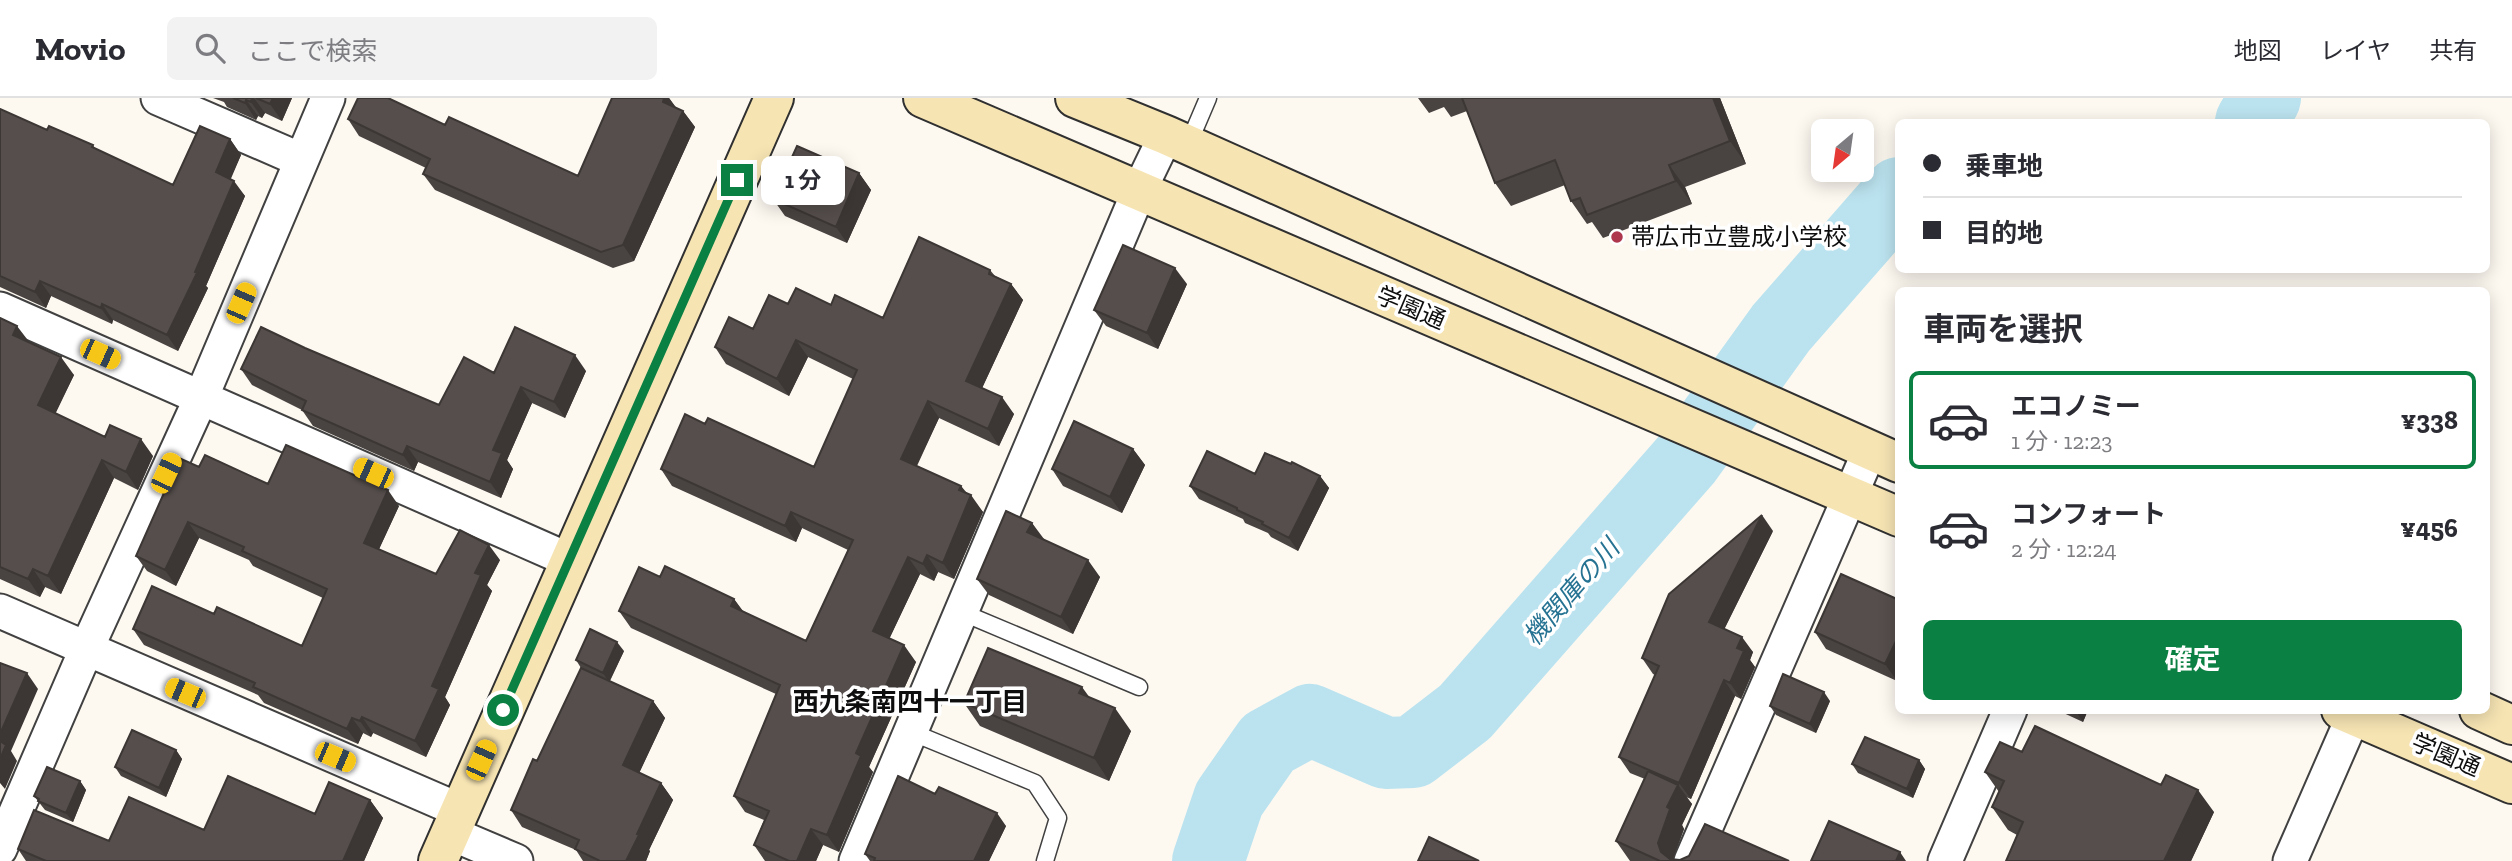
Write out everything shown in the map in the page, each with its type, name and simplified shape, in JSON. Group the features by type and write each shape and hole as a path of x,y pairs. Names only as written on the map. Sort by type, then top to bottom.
{"street":[{"path":"158,98 301,160"},
{"path":"0,849 86,650 201,398 328,98"},
{"path":"449,835 774,98"},
{"name":"学園通","path":"923,98 1895,515"},
{"path":"1075,98 1177,140 1884,456 1850,496 1690,861"},
{"path":"856,861 1139,191 1177,140"},
{"path":"0,309 569,560"},
{"path":"0,611 86,650 449,835 516,861"},
{"path":"1945,861 2008,714"},
{"path":"2290,861 2349,714"},
{"name":"学園通","path":"2354,714 2512,784"},
{"path":"2488,714 2512,725"}],"lane":[{"path":"1177,140 1208,98"},
{"path":"961,612 1139,687"},
{"path":"911,732 1035,783 1058,818 1045,861"}],"building":[{"path":"233,98 252,98 251,102 246,100 245,103"},
{"path":"256,98 273,98 270,104"},
{"path":"358,98 388,98 445,125 449,117 578,176 612,98 664,98 663,102 683,111 623,245 601,252 423,174 430,159 348,119"},
{"path":"1462,98 1713,98 1730,141 1669,165 1676,181 1587,215 1580,198 1571,201 1555,160 1495,183"},
{"path":"0,109 47,130 49,126 93,145 92,147 173,185 200,126 230,139 216,172 234,181 195,272 197,273 167,335 102,304 101,308 40,281 35,292 0,276"},
{"path":"797,146 859,173 836,227 773,199"},
{"path":"919,237 990,270 989,274 1011,284 966,381 1002,397 988,429 928,401 901,459 961,486 959,490 971,495 943,563 927,555 923,564 908,557 873,631 904,645 856,753 861,756 827,835 811,829 797,861 789,861 754,845 769,811 734,796 780,685 619,611 639,567 660,577 665,566 734,599 731,606 806,641 853,540 791,512 785,526 661,469 685,414 705,424 708,418 814,467 857,370 796,340 777,379 715,347 729,317 753,329 769,295 788,304 796,288 831,305 835,295 883,318"},
{"path":"1123,245 1175,268 1147,333 1094,310"},
{"path":"0,318 17,326 13,335 61,357 38,405 105,437 110,425 141,439 126,472 102,460 48,576 33,569 28,579 0,567"},
{"path":"261,327 439,405 464,357 494,373 515,327 575,355 554,402 521,387 493,450 502,453 490,482 407,446 403,455 302,410 306,401 241,369"},
{"path":"1074,421 1133,449 1110,497 1052,469"},
{"path":"286,445 388,490 364,543 436,574 460,530 489,545 475,573 481,575 432,686 439,689 415,741 362,717 360,721 352,718 347,729 253,687 255,683 133,629 152,586 214,614 217,607 302,646 327,589 242,551 244,547 188,522 165,570 136,556 177,457 199,467 205,455 268,484"},
{"path":"1207,451 1255,474 1265,453 1291,464 1292,462 1320,476 1289,538 1237,508 1190,486"},
{"path":"1006,511 1032,523 1027,532 1088,560 1061,617 977,579"},
{"path":"1762,515 1709,622 1742,637 1737,648 1744,651 1730,683 1724,680 1679,783 1619,757 1659,666 1642,658 1669,594"},
{"path":"1841,574 1895,598 1895,643 1885,664 1815,632"},
{"path":"590,629 617,642 603,673 576,660"},
{"path":"988,648 1082,687 1079,693 1115,708 1094,758 964,703"},
{"path":"0,663 27,673 0,734"},
{"path":"581,668 653,701 623,765 661,783 626,861 600,861 575,849 579,840 511,810 533,759 537,761"},
{"path":"1783,674 1824,692 1810,724 1770,706"},
{"path":"2035,726 2161,785 2166,775 2198,790 2164,861 2006,861 2023,822 1992,807 2004,781 1985,772 2000,742 2022,752"},
{"path":"132,730 176,750 159,788 115,767"},
{"path":"1865,737 1919,760 1907,789 1852,764"},
{"path":"0,741 6,745 0,759"},
{"path":"47,767 80,781 66,813 38,801 34,796"},
{"path":"1648,771 1678,785 1667,807 1670,809 1658,843 1661,852 1670,859 1680,860 1689,856 1705,824 1789,861 1660,861 1616,841"},
{"path":"228,776 315,814 329,782 370,800 343,861 46,861 18,849 34,810 109,841 129,797 204,830"},
{"path":"898,776 935,794 939,787 997,813 974,861 874,861 875,858 865,854"},
{"path":"1829,821 1900,852 1896,861 1811,861"},
{"path":"1429,837 1479,861 1418,861"}],"waterway":[{"name":"機関庫の川","path":"2253,119 2265,98"},
{"name":"機関庫の川","path":"1208,861 1229,799 1268,743 1310,720 1386,753 1413,752 1465,712 1686,460 1781,328 1895,198"}],"place":[{"name":"帯広市立豊成小学校","path":"1617,237"}],"district":[{"name":"西九条南四十一丁目","path":"910,702"}],"route":[{"path":"503,710 737,180"}]}
